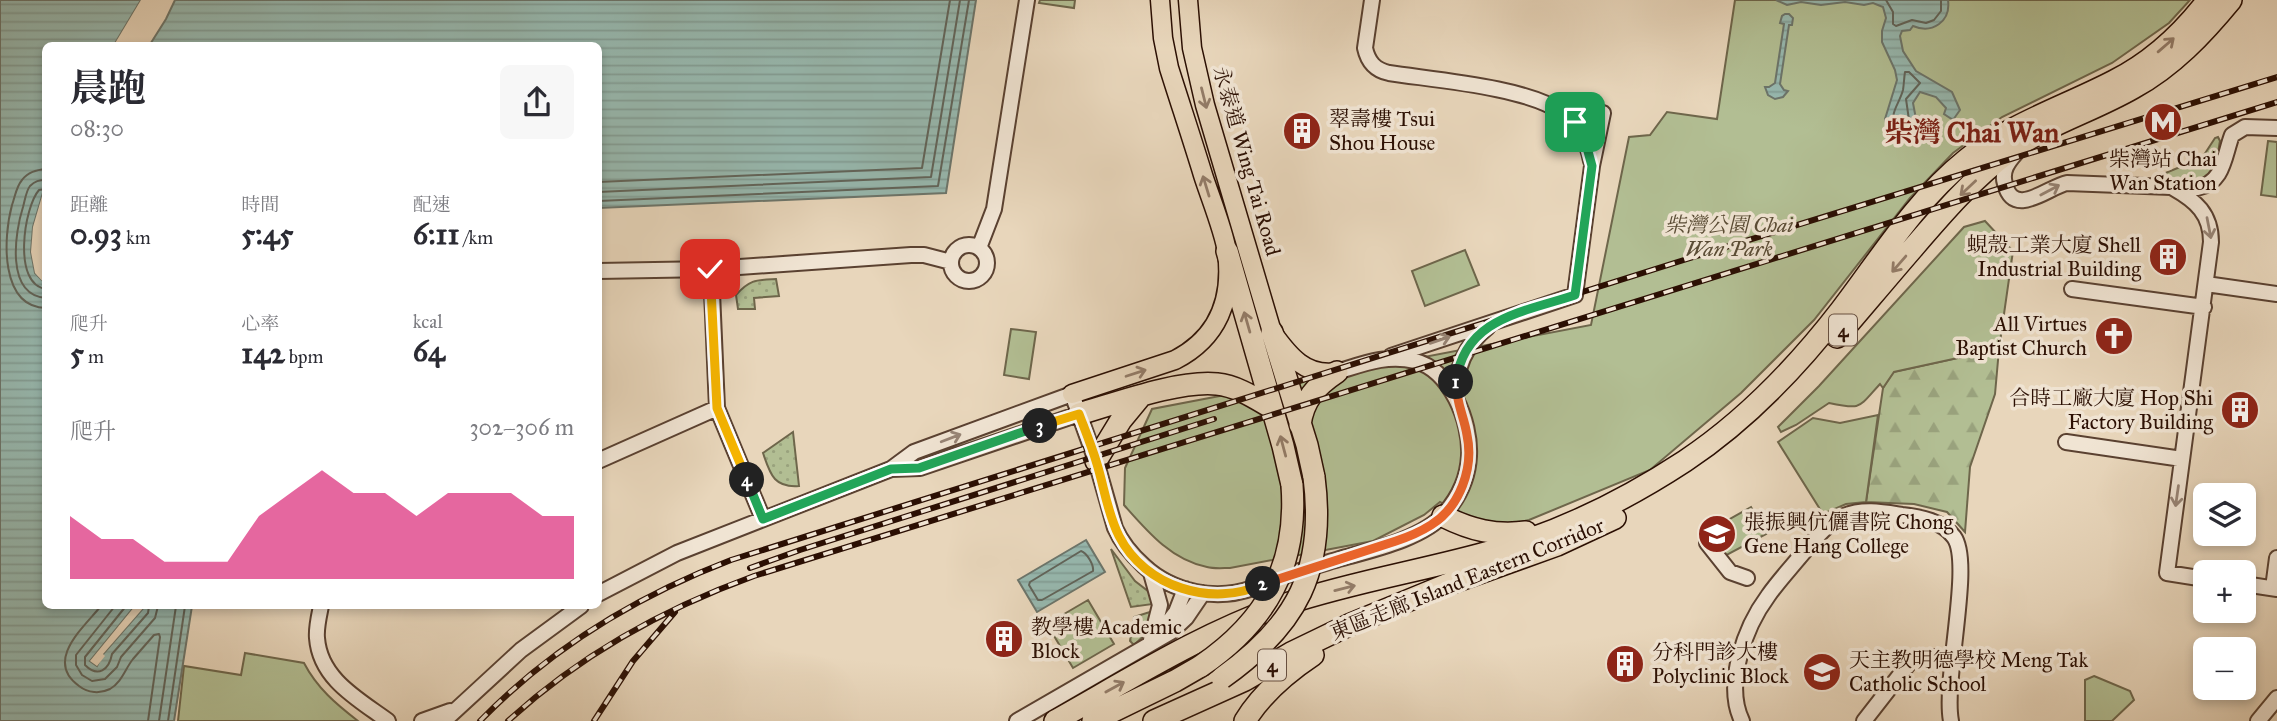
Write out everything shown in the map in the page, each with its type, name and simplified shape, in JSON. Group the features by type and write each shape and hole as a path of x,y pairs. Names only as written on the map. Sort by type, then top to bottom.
{"highway":[{"name":"東區走廊 Island Eastern Corridor","path":"1055,721 1188,646 1264,612 1324,593 1500,549 1569,523 1629,495 1678,465 1711,443 1761,399 1826,329 1925,200 1965,160 2004,134 2132,71 2165,47 2208,0"},
{"name":"東區走廊 Island Eastern Corridor","path":"1154,721 1235,685 1320,639 1475,574 1557,545 1603,524 1661,491 1709,459 1760,418 1799,380 1957,198 1999,160 2033,136 2117,97 2148,79 2191,45 2231,0"},
{"path":"1093,721 1175,681 1227,647 1251,624 1267,602 1279,579 1289,547 1292,531 1292,485 1227,251"},
{"path":"1142,721 1222,678 1247,660 1286,618 1300,595 1310,569 1318,518 1314,477 1272,332"},
{"path":"1300,425 1307,399 1320,384 1337,372"},
{"path":"1075,404 1140,397 1193,384 1219,384 1239,389 1272,408"},
{"path":"1097,461 1121,420 1140,397"},
{"path":"1443,516 1472,530 1496,534 1538,531 1569,523"},
{"path":"1245,721 1270,688 1292,670 1333,642 1390,609"}],"main road":[{"path":"1075,404 1175,360 1200,344 1215,325 1226,294 1227,251 1169,68 1160,0"},
{"name":"永泰道 Wing Tai Road","path":"1188,0 1189,32 1205,104 1272,332"},
{"path":"1189,32 1196,0"},
{"path":"1272,332 1297,362 1320,373 1337,372"}],"street":[{"path":"979,248 994,209 1027,0"},
{"path":"1337,372 1575,295 1592,166 1603,113 1559,111 1510,92 1382,71 1370,62 1365,48 1372,0"},
{"path":"1559,111 1577,129 1586,144 1592,166"},
{"path":"1577,129 1577,117 1588,112"},
{"path":"2033,136 2009,160 2004,171 2005,187 2011,195 2020,200 2036,198 2057,185 2067,183 2197,188 2211,183 2222,170 2232,135 2245,127 2277,128"},
{"path":"2174,188 2196,203 2205,213 2211,242 2167,573 2193,577"},
{"path":"961,247 979,248 986,257 984,274 969,281 958,277 951,262 956,251 961,247"},
{"path":"602,271 710,269 911,255 951,262"},
{"path":"710,269 717,408 763,519"},
{"path":"2206,284 2277,294"},
{"path":"2072,289 2204,307"},
{"path":"1456,399 1459,364 1482,331 1494,322"},
{"path":"1075,404 1097,461 1120,538 1134,557 1151,573 1185,590 1219,594 1252,589 1274,579 1396,541 1417,533 1443,516 1459,493 1466,475 1469,454 1467,435 1456,399 1450,387 1431,367 1417,361 1387,358"},
{"path":"891,469 919,468 1075,404"},
{"path":"602,592 677,554 891,469 914,452 1075,404"},
{"path":"602,459 717,408"},
{"path":"2066,442 2182,459"},
{"path":"1742,721 1735,694 1737,671 1751,624 1766,597 1816,538 1835,521 1850,514 1874,511 1922,517 1943,527 1954,537 1959,549 1949,697 1951,721"},
{"path":"1707,542 1730,572 1747,578"},
{"path":"2256,586 2275,589 2277,558"},
{"path":"1150,644 1160,605 1151,573"},
{"path":"1150,644 1176,612 1185,590"},
{"path":"1017,721 1171,632 1186,618 1203,593"},
{"path":"320,609 316,636 320,658 336,682 388,721"},
{"path":"443,721 521,650 577,609"},
{"path":"1864,721 1910,663 1924,657 1953,657"},
{"path":"2258,721 2277,698"},
{"path":"422,721 458,707"}],"green space":[{"path":"1040,0 1075,0 1074,8 1039,3"},
{"name":"柴灣公園 Chai Wan Park","path":"1735,0 2190,0 2169,23 2112,63 2002,117 1953,153 1910,198 1814,320 1741,393 1650,470 1529,520 1489,529 1440,502 1424,515 1373,541 1230,568 1210,568 1182,558 1161,543 1124,505 1125,468 1152,409 1591,325 1629,137 1650,135 1667,112 1717,119"},
{"path":"2218,137 2220,141 2217,163 2211,177 2187,184 2151,179 2202,158"},
{"path":"2268,141 2277,142 2277,197 2261,195"},
{"path":"1985,221 2013,251 1999,349 1894,372 1883,388 1880,384 1859,405 1829,403 1781,432 1778,427 1819,386 1964,227"},
{"path":"1465,250 1479,285 1425,306 1412,271"},
{"path":"776,279 779,296 754,298 755,309 738,309 736,295 745,286 759,280"},
{"path":"1011,329 1036,332 1029,379 1004,375"},
{"path":"1999,349 1995,394 1970,467 1965,532 1947,512 1914,504 1866,502 1883,388 1893,372"},
{"path":"1878,415 1866,502 1846,504 1823,514 1778,442 1813,418 1840,423"},
{"path":"793,432 799,486 778,482 763,453"},
{"path":"1751,507 1766,534 1721,558 1707,532"},
{"path":"1111,549 1135,581 1153,595 1153,604 1131,607"},
{"path":"1088,600 1114,644 1073,668 1047,624"},
{"path":"1153,611 1149,631 1134,645 1130,641 1134,617"},
{"path":"245,653 304,663 328,695 358,721 178,721 184,666 241,675"},
{"path":"2094,676 2130,691 2134,700 2112,721 2085,721 2085,680"}],"water":[{"path":"0,0 141,0 116,42 42,42 42,196 33,227 31,252 35,273 42,280 42,609 133,609 90,661 97,666 103,654 142,609 192,609 174,721 0,721"},
{"path":"175,0 976,0 946,193 602,208 602,42 152,42"},
{"path":"1776,0 1948,0 1946,14 1939,24 1927,28 1913,26 1910,30 1902,31 1900,36 1903,51 1916,71 1952,92 1960,110 1953,120 1944,114 1946,108 1936,97 1920,92 1913,103 1916,119 1934,124 1934,133 1906,138 1889,136 1885,119 1897,80 1882,42 1886,18 1883,7 1873,3 1864,5 1845,2 1821,5 1801,2 1787,5"},
{"path":"1785,14 1793,18 1792,25 1789,25 1780,84 1788,91 1783,97 1775,99 1768,95 1765,87 1775,83 1784,24 1780,23"},
{"path":"1086,540 1105,572 1037,612 1018,580"}],"pier":[{"path":"141,0 145,0 121,42 116,42"},
{"path":"42,196 35,252 36,267 42,275 42,281 35,273 31,252 33,227"},
{"path":"133,609 137,609 130,617 137,609 142,609 103,654 105,656 97,666 90,661"}],"railway":[{"path":"480,721 536,670 597,627 662,590 731,560 1687,259 2277,77"},
{"path":"508,721 564,675 624,636 687,603 754,576 2277,102"},
{"path":"750,568 1214,419"},
{"path":"594,721 633,661 675,612"}],"place":[{"name":"柴灣站 Chai Wan Station","path":"2163,122"},
{"name":"翠壽樓 Tsui Shou House","path":"1302,131"},
{"name":"蜆殼工業大廈 Shell Industrial Building","path":"2168,257"},
{"name":"All Virtues Baptist Church","path":"2114,336"},
{"name":"合時工廠大廈 Hop Shi Factory Building","path":"2240,410"},
{"name":"張振興伉儷書院 Chong Gene Hang College","path":"1717,534"},
{"name":"教學樓 Academic Block","path":"1004,639"},
{"name":"分科門診大樓 Polyclinic Block","path":"1625,664"},
{"name":"天主教明德學校 Meng Tak Catholic School","path":"1822,672"}],"district":[{"name":"柴灣 Chai Wan","path":"1972,132"}],"route":[{"path":"710,269 717,408 763,519 891,469 919,468 1079,414 1097,461 1115,528 1134,557 1151,573 1185,590 1219,594 1252,589 1274,579 1417,533 1432,525 1451,506 1466,475 1469,454 1467,435 1456,399 1459,364 1465,352 1482,331 1494,322 1575,295 1592,166 1586,144 1575,122"}]}
